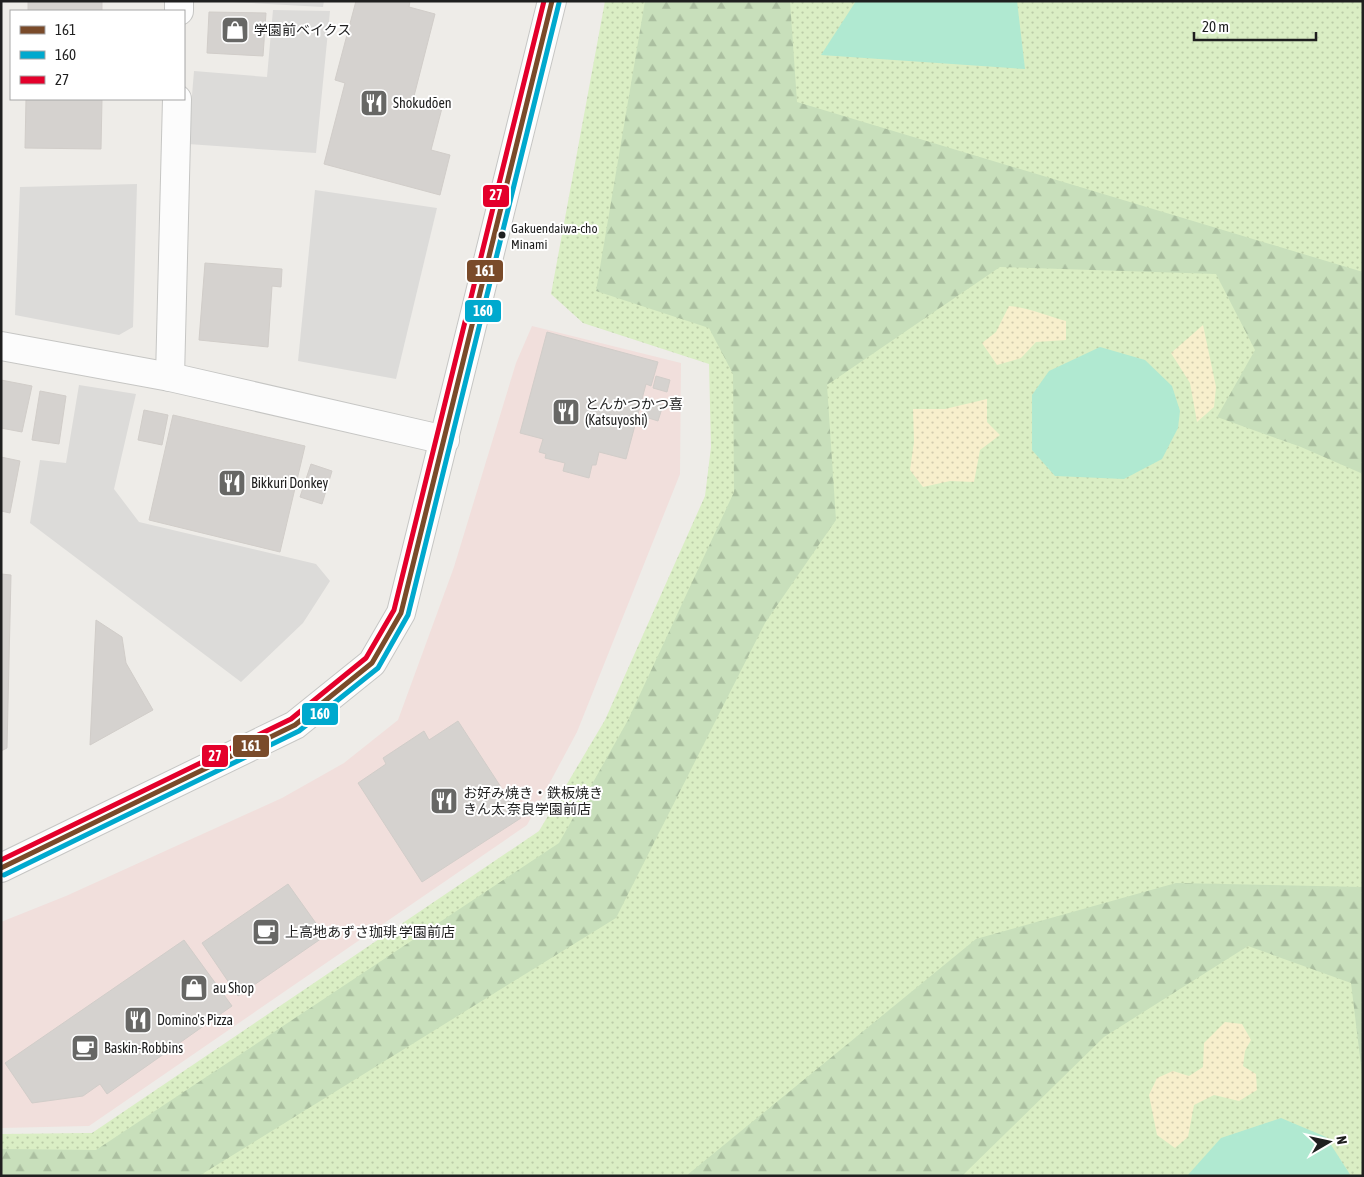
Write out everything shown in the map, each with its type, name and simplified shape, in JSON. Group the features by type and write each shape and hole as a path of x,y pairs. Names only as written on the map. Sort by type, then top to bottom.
{"street":[{"path":"1,868 296,725 372,663 401,613 552,1"},
{"path":"170,377 177,100"},
{"path":"1,346 170,377 445,440"}],"shaded area":[{"path":"214,1 324,1 323,7"},
{"path":"273,10 330,11 316,153 188,144 194,71 267,77"},
{"path":"137,184 133,327 119,335 15,315 20,187"},
{"path":"315,190 437,208 396,379 298,361"},
{"path":"532,326 681,363 680,474 577,732 527,825 89,1126 1,1128 1,922 66,896 282,798 344,763 398,720 454,567 516,363"},
{"path":"79,385 136,394 114,489 139,522 316,564 330,581 303,623 241,682 30,523 40,460 66,463"}],"green space":[{"path":"605,1 1363,1 1363,1176 1,1176 1,1134 92,1133 539,831 605,720 705,496 711,447 709,364 583,323 551,294"},
{"path":"645,1 790,1 797,102 1363,272 1363,474 1301,447 1217,417 1255,350 1216,274 1000,267 827,385 836,520 765,623 616,918 199,1176 1,1176 1,1149 96,1150 559,843 628,720 734,492 733,374 709,328 596,291"},
{"path":"856,1 1017,1 1025,69 821,55"},
{"path":"1100,347 1145,360 1172,386 1180,411 1178,428 1162,459 1124,479 1055,476 1032,450 1032,395 1049,371"},
{"path":"1176,883 1363,887 1363,1082 1351,983 1248,946 1104,1037 962,1176 686,1176 976,939"},
{"path":"1281,1118 1326,1137 1351,1176 1187,1176 1221,1138"}],"sand":[{"path":"1009,306 1066,321 1066,340 1036,342 1021,358 997,365 982,343 996,332"},
{"path":"1203,325 1216,387 1214,407 1197,422 1190,383 1171,353"},
{"path":"987,399 987,422 1000,435 980,450 974,482 950,481 923,487 910,470 914,442 913,409 945,409"},
{"path":"1225,1022 1242,1024 1251,1040 1245,1051 1243,1066 1256,1074 1257,1090 1239,1101 1214,1095 1194,1105 1188,1137 1175,1148 1157,1135 1149,1095 1157,1078 1173,1071 1189,1076 1203,1067 1204,1043"}],"building":[{"path":"28,1 102,1 102,10 28,10"},
{"path":"356,1 410,1 409,7 435,14 413,100 442,108 431,150 450,155 440,195 324,164 345,83 335,80"},
{"path":"209,12 266,13 263,56 207,53"},
{"path":"26,100 102,100 101,149 25,148"},
{"path":"205,263 282,269 281,287 272,286 268,347 199,340"},
{"path":"547,332 658,362 651,386 646,384 626,459 599,452 596,465 592,465 589,478 563,471 565,463 545,458 546,454 539,452 543,439 520,433"},
{"path":"656,376 670,380 667,392 653,388"},
{"path":"1,380 32,386 22,432 1,428"},
{"path":"40,391 66,396 59,444 32,440"},
{"path":"646,401 663,405 658,421 642,416"},
{"path":"144,410 168,415 162,445 138,440"},
{"path":"173,415 305,446 280,552 149,520"},
{"path":"1,457 20,461 10,513 1,511"},
{"path":"311,464 332,471 322,504 300,497"},
{"path":"1,574 11,575 7,748 1,751"},
{"path":"96,620 122,637 126,663 153,710 90,745"},
{"path":"458,721 521,818 422,882 358,783 386,764 383,758 424,731 429,740"},
{"path":"288,884 325,936 238,996 202,943"},
{"path":"184,940 232,1006 107,1094 100,1084 83,1096 32,1103 5,1063"}],"transit line":[{"name":"27","path":"1,860 291,719 366,658 394,610 544,1"},
{"name":"161","path":"1,868 295,725 372,663 401,613 552,1"},
{"name":"160","path":"4,875 299,731 378,668 408,615 559,3"}],"place":[{"name":"学園前ベイクス","path":"235,30"},
{"name":"Shokudōen","path":"374,103"},
{"name":"Gakuendaiwa-cho Minami","path":"502,235"},
{"name":"とんかつかつ喜 (Katsuyoshi)","path":"566,412"},
{"name":"Bikkuri Donkey","path":"232,483"},
{"name":"お好み焼き・鉄板焼き きん太 奈良学園前店","path":"444,801"},
{"name":"上高地あずさ珈琲 学園前店","path":"266,932"},
{"name":"au Shop","path":"194,988"},
{"name":"Domino's Pizza","path":"138,1020"},
{"name":"Baskin-Robbins","path":"85,1048"}]}
